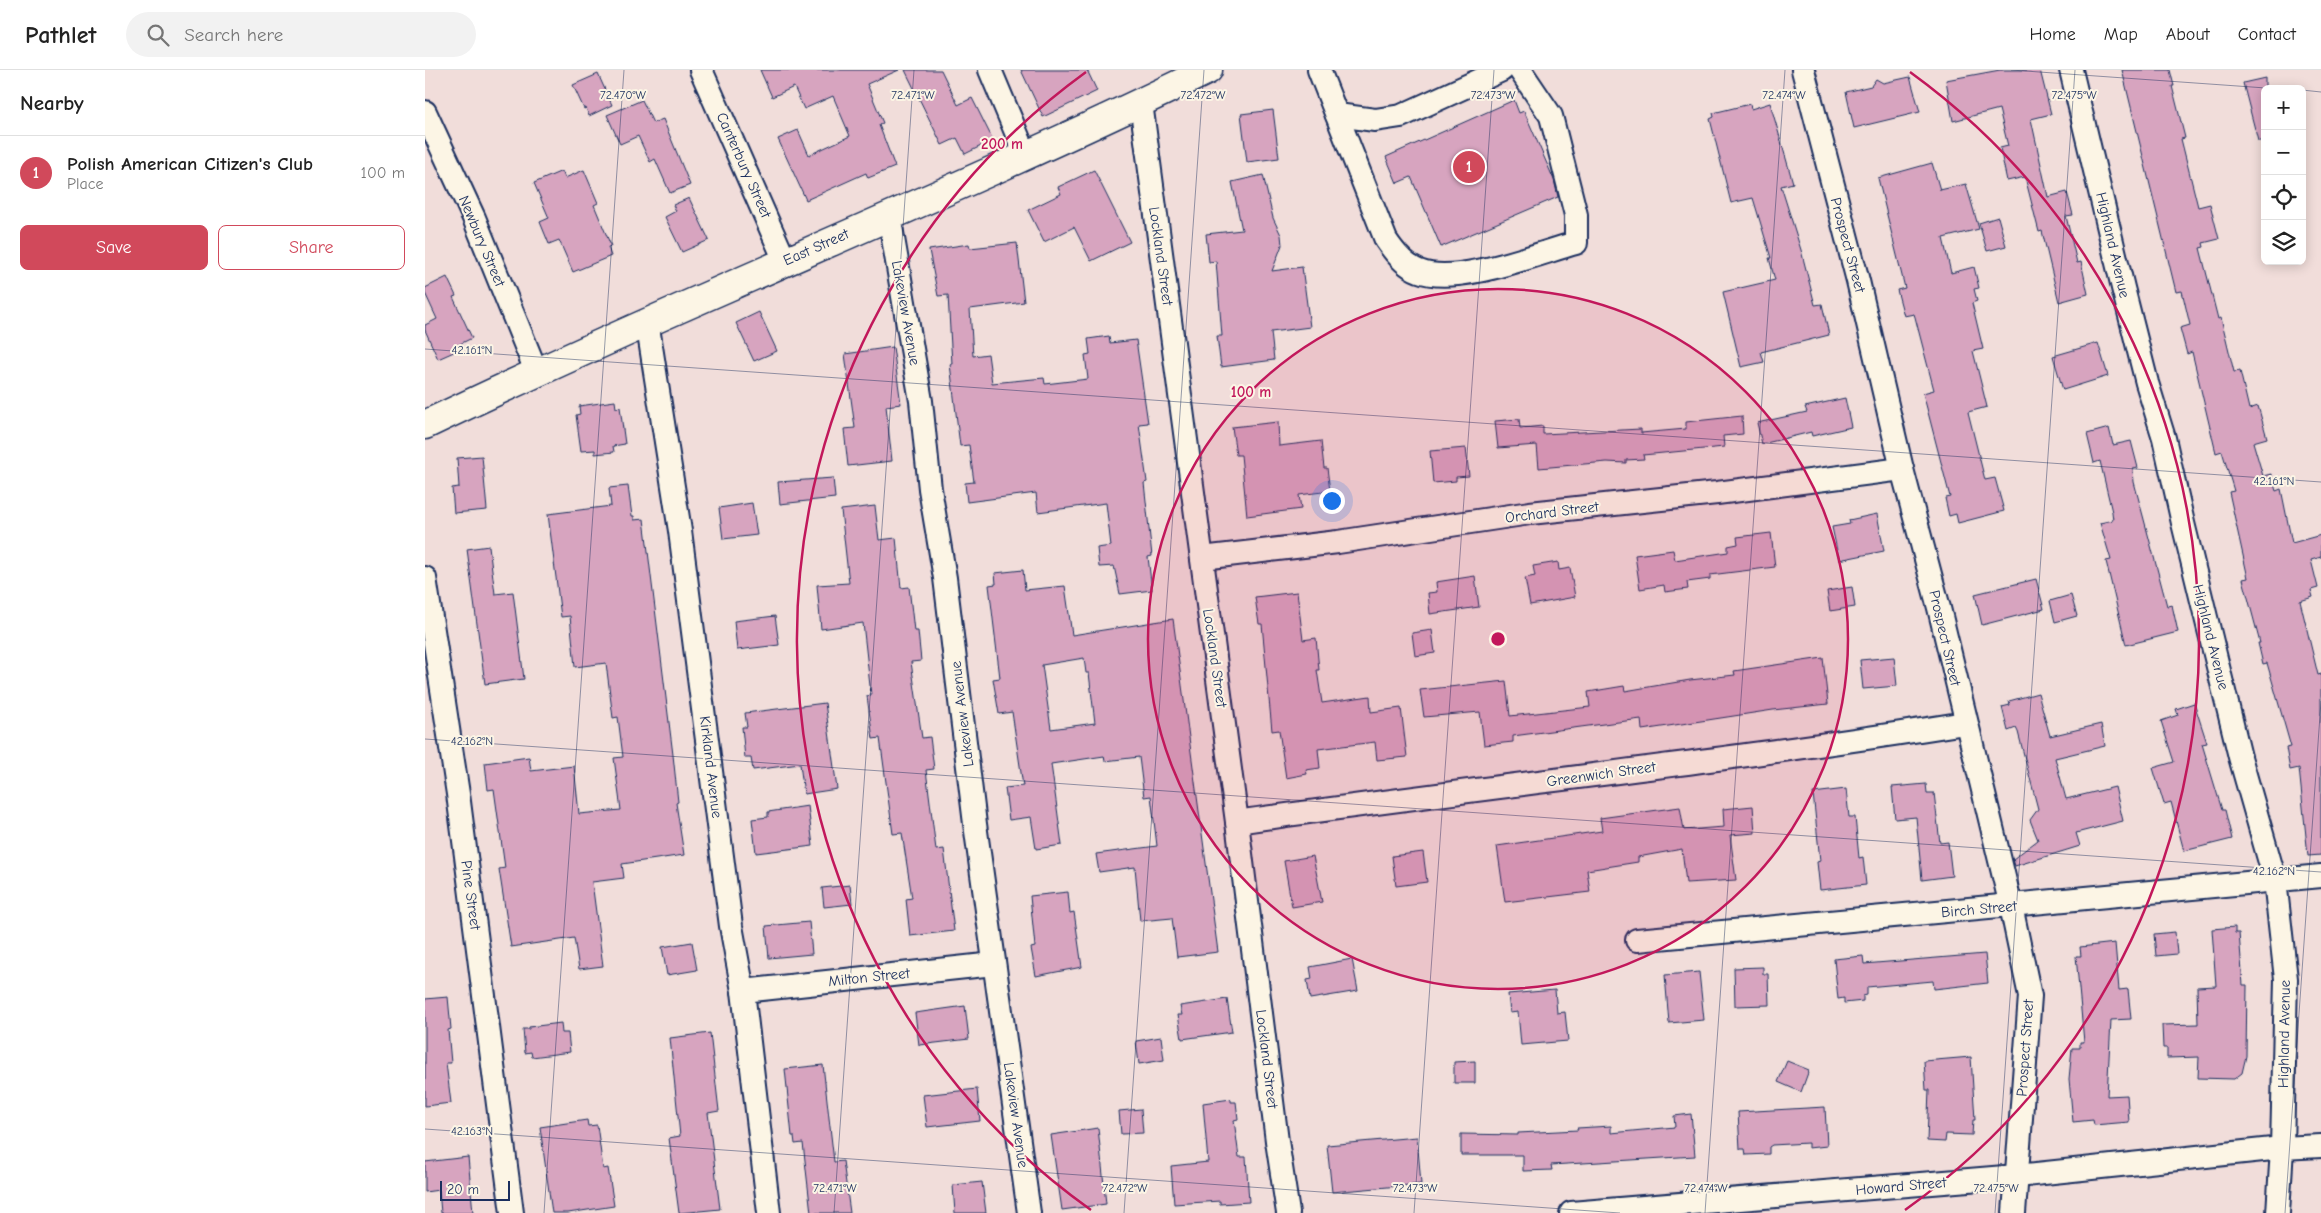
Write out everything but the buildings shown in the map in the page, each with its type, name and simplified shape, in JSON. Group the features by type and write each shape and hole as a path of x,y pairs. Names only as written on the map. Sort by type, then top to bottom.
{"main road":[{"name":"East Street","path":"425,425 536,371 1026,156 1207,70"}],"street":[{"name":"Canterbury Street","path":"701,70 785,261"},
{"path":"990,70 1026,156"},
{"path":"1319,70 1386,240 1398,257 1419,271 1445,277 1479,271 1576,243 1576,215 1551,116 1521,70"},
{"path":"1337,115 1375,120 1401,116 1502,70"},
{"name":"Prospect Street","path":"1803,70 1858,281 1902,469 1939,608 1965,723 2011,906 2030,996 2014,1213"},
{"name":"Highland Avenue","path":"2071,70 2139,355 2164,438 2238,748 2275,880 2286,980 2282,1148 2278,1213"},
{"name":"Lockland Street","path":"1141,103 1237,822 1277,1142 1288,1213"},
{"name":"Newbury Street","path":"425,112 474,218 536,371"},
{"name":"Lakeview Avenue","path":"889,215 921,401 930,489 945,578 994,964 1029,1213"},
{"name":"Kirkland Avenue","path":"647,322 680,531 731,926 743,991 769,1213"},
{"name":"Orchard Street","path":"1202,558 1338,542 1530,513 1717,493 1902,469"},
{"name":"Pine Street","path":"425,578 458,794 512,1213"},
{"name":"Greenwich Street","path":"1237,822 1412,797 1815,747 1965,723"},
{"name":"Birch Street","path":"1637,940 2321,876"},
{"name":"Milton Street","path":"743,991 994,964"},
{"name":"Howard Street","path":"1571,1213 1748,1206 2282,1148 2321,1146"}],"place":[{"name":"Polish American Citizen's Club","path":"1469,167"}]}
